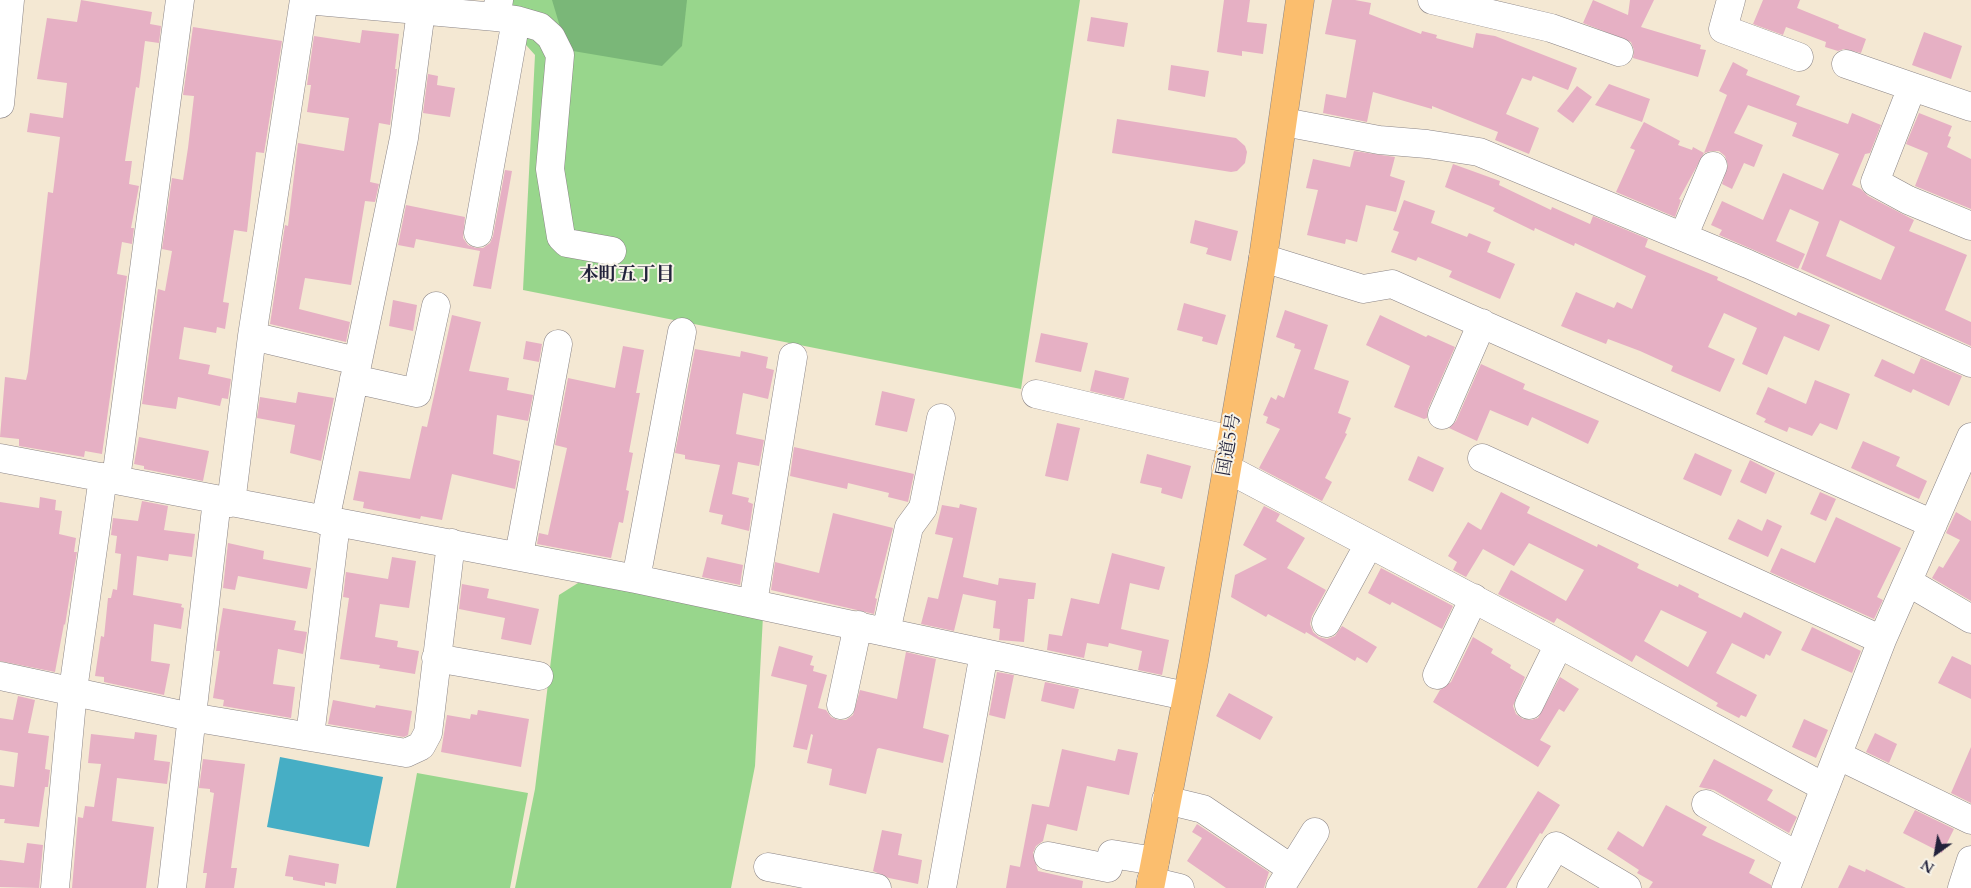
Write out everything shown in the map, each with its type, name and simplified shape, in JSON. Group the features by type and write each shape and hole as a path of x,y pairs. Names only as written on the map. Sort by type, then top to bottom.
{"highway":[{"name":"国道5号","path":"1152,877 1194,661 1263,258 1300,0"}],"street":[{"path":"0,104 10,0"},
{"path":"55,888 73,690 109,478 180,0"},
{"path":"172,888 191,717 305,0 335,1 421,12 503,12 540,27 551,37 560,55 550,169 561,237 567,243 612,251"},
{"path":"1432,0 1551,28 1620,52"},
{"path":"1731,0 1723,29 1799,57"},
{"path":"310,736 330,522 356,370 404,138 421,12"},
{"path":"478,233 503,12"},
{"path":"1846,64 1971,107"},
{"path":"1912,87 1875,182 1908,200 1971,226"},
{"path":"1284,122 1379,140 1427,144 1478,152 1683,237 1971,363"},
{"path":"1683,237 1713,166"},
{"path":"1263,258 1363,289 1392,284 1933,524"},
{"path":"252,336 356,370 417,393 436,306"},
{"path":"1442,415 1482,323"},
{"path":"636,579 682,332"},
{"path":"519,555 558,344"},
{"path":"753,603 794,357"},
{"path":"1036,394 1231,440"},
{"path":"886,632 908,526 923,508 941,418"},
{"path":"1786,888 1824,787 1839,756 1882,640 1933,524 1961,486 1971,437"},
{"path":"0,458 330,522 519,555 858,625 1186,696"},
{"path":"1482,458 1882,640"},
{"path":"1226,468 1474,598 1824,787"},
{"path":"0,676 73,690 191,717 406,753 421,746 428,733 451,543"},
{"path":"1326,624 1369,544"},
{"path":"1908,582 1971,619"},
{"path":"1437,675 1474,598"},
{"path":"841,706 858,625"},
{"path":"1529,705 1559,644"},
{"path":"942,888 984,653"},
{"path":"436,658 539,676"},
{"path":"1839,756 1971,820"},
{"path":"1166,800 1203,809 1286,879 1315,832"},
{"path":"1706,804 1798,856"},
{"path":"1531,888 1556,846 1627,888"},
{"path":"1048,856 1108,868 1112,854 1152,877 1180,888"},
{"path":"1962,888 1971,860"},
{"path":"768,867 877,888"}],"green space":[{"path":"512,0 1080,0 1021,389 523,290 535,55 509,26"},
{"path":"552,0 687,0 682,46 662,66 567,50"},
{"path":"586,578 763,616 755,766 731,888 515,888 535,789 559,595"},
{"path":"417,773 528,793 510,888 396,888"}],"water":[{"path":"280,757 383,777 369,847 267,827"}],"building":[{"path":"81,0 152,12 150,24 161,26 159,43 145,41 139,88 136,87 125,161 132,161 129,184 139,186 131,228 134,228 132,244 122,242 117,274 127,276 102,454 85,451 84,457 19,446 19,439 0,437 5,377 26,380 28,372 48,192 53,193 60,137 27,132 30,113 63,118 67,83 37,79 47,18 77,22"},
{"path":"1224,0 1250,0 1247,22 1267,24 1263,54 1242,51 1242,56 1217,52"},
{"path":"1332,0 1355,0 1371,3 1369,14 1421,34 1422,31 1437,35 1436,38 1473,48 1476,33 1495,36 1577,68 1568,90 1533,76 1531,81 1522,78 1506,114 1539,128 1529,154 1495,140 1498,132 1432,106 1432,109 1373,92 1367,122 1323,113 1326,94 1346,98 1356,40 1325,34"},
{"path":"1593,0 1628,15 1630,0 1654,0 1641,27 1701,45 1700,49 1706,50 1698,77 1633,58 1634,50 1631,42 1583,23"},
{"path":"1763,0 1800,0 1797,8 1839,25 1838,28 1866,39 1861,53 1844,49 1838,51 1825,47 1826,42 1786,27 1783,35 1753,24"},
{"path":"1091,17 1128,23 1124,47 1087,41"},
{"path":"193,27 282,41 264,153 256,152 247,232 234,230 223,302 229,303 225,329 217,327 216,333 184,327 179,359 210,365 208,374 231,379 228,399 222,398 220,406 178,397 176,409 142,404 158,289 165,291 172,251 162,249 172,178 183,180 188,148 194,96 183,95"},
{"path":"362,30 399,34 390,125 379,123 370,182 379,184 375,202 365,201 351,285 305,278 299,309 350,322 346,342 270,324 285,225 288,226 298,143 344,151 349,118 307,112 311,85 307,85 314,36 360,43"},
{"path":"1924,32 1962,46 1951,79 1912,65"},
{"path":"1733,62 1748,70 1746,75 1800,96 1796,105 1848,124 1852,113 1881,125 1870,153 1865,154 1852,185 1861,189 1868,196 1914,220 1909,231 1967,255 1945,310 1971,322 1971,346 1801,269 1819,222 1790,209 1776,241 1805,254 1798,269 1719,235 1722,230 1711,225 1722,201 1763,220 1783,173 1823,190 1839,154 1792,136 1797,123 1748,105 1734,133 1763,145 1754,167 1744,163 1732,189 1722,184 1728,165 1725,156 1719,151 1704,153 1727,95 1719,91","holes":["1840,220 1895,247 1881,280 1826,256"]},
{"path":"1171,65 1209,71 1205,97 1168,90"},
{"path":"428,74 438,76 437,85 455,88 450,117 423,113"},
{"path":"1609,84 1650,99 1642,122 1595,105"},
{"path":"1577,86 1592,97 1573,123 1557,111"},
{"path":"1919,113 1952,126 1948,136 1951,137 1947,147 1971,159 1971,209 1915,186 1928,153 1906,144"},
{"path":"1117,119 1236,138 1245,146 1247,152 1245,163 1237,171 1231,172 1112,153"},
{"path":"1644,122 1680,141 1678,145 1692,150 1693,147 1704,153 1679,199 1681,200 1675,217 1616,192 1635,150 1630,148"},
{"path":"1354,151 1395,157 1390,176 1405,181 1396,212 1366,205 1357,242 1346,239 1345,244 1307,235 1318,190 1306,188 1313,159 1350,167"},
{"path":"1453,164 1500,181 1499,185 1551,210 1552,207 1590,224 1593,216 1648,239 1645,247 1718,277 1717,280 1796,316 1798,312 1830,325 1819,351 1784,336 1767,375 1742,364 1757,328 1724,313 1708,347 1735,359 1720,392 1671,371 1673,366 1640,351 1608,339 1606,344 1561,326 1576,292 1614,308 1617,302 1632,309 1646,276 1575,243 1574,246 1535,228 1534,231 1493,211 1495,208 1445,187"},
{"path":"505,170 512,171 491,289 473,286 480,251 416,239 414,248 398,245 406,205 465,217 463,238 468,245 483,248 490,243 493,236"},
{"path":"1404,200 1435,211 1431,223 1467,237 1469,233 1491,242 1487,252 1515,264 1500,299 1449,277 1452,271 1418,257 1416,261 1391,252 1399,232 1393,230"},
{"path":"1195,220 1238,231 1231,261 1206,254 1208,248 1190,243"},
{"path":"393,300 417,305 413,331 389,326"},
{"path":"1184,303 1226,315 1217,345 1202,341 1203,337 1177,330"},
{"path":"1285,310 1328,325 1314,369 1349,381 1338,413 1351,418 1345,433 1347,434 1325,478 1332,482 1322,501 1259,468 1280,429 1266,423 1268,417 1263,415 1271,397 1276,400 1278,395 1284,398 1301,350 1294,348 1295,344 1276,337"},
{"path":"452,315 481,322 469,371 509,378 507,390 533,395 528,421 497,415 493,454 520,461 515,489 452,474 442,520 421,516 420,519 363,508 364,502 353,500 359,471 410,479 422,426 427,427"},
{"path":"1380,315 1426,337 1428,335 1455,347 1428,409 1427,418 1424,419 1394,407 1410,366 1366,345"},
{"path":"1041,333 1088,343 1081,372 1035,362"},
{"path":"526,341 542,344 539,362 523,359"},
{"path":"623,346 644,350 636,393 640,393 629,452 633,453 626,490 629,491 623,523 619,522 611,558 537,544 539,533 548,535 567,448 555,445 568,378 615,388"},
{"path":"695,349 740,357 741,351 768,357 766,368 774,370 768,399 743,393 736,434 764,440 759,466 738,462 732,494 749,498 748,502 753,504 749,531 721,524 723,515 709,512 720,465 685,459 685,455 675,453"},
{"path":"1921,358 1962,376 1949,406 1913,389 1911,393 1874,376 1882,359 1914,374"},
{"path":"1481,364 1525,384 1523,389 1599,421 1588,444 1532,417 1528,426 1490,410 1477,441 1449,428 1456,421"},
{"path":"1095,370 1129,378 1124,399 1090,391"},
{"path":"1815,380 1850,394 1837,430 1820,423 1812,436 1789,427 1787,432 1764,422 1766,419 1756,414 1768,387 1806,404"},
{"path":"882,391 915,399 907,432 875,425"},
{"path":"298,392 334,398 321,461 290,453 295,425 257,418 260,397 296,403"},
{"path":"1057,423 1080,428 1068,481 1045,476"},
{"path":"139,437 209,451 203,481 144,469 144,466 134,464"},
{"path":"1863,441 1900,457 1896,466 1927,481 1919,499 1851,468"},
{"path":"794,447 914,474 908,502 888,497 889,493 848,483 847,489 790,476"},
{"path":"1695,453 1732,470 1721,496 1683,479"},
{"path":"1147,454 1191,466 1182,499 1161,493 1162,488 1140,483"},
{"path":"1418,456 1444,468 1433,492 1408,480"},
{"path":"1750,460 1775,473 1766,494 1740,482"},
{"path":"1501,492 1530,507 1527,513 1597,547 1598,544 1639,564 1637,568 1678,587 1679,584 1699,594 1698,597 1741,618 1744,612 1782,632 1770,656 1766,654 1764,659 1732,643 1716,673 1757,695 1746,717 1741,715 1739,718 1716,706 1718,703 1636,655 1632,662 1557,618 1554,623 1498,594 1511,570 1566,601 1584,570 1529,543 1514,566 1483,549 1466,577 1453,570 1457,562 1448,556 1468,522 1481,530","holes":["1661,610 1707,632 1688,667 1644,641"]},
{"path":"1820,492 1836,499 1826,521 1810,514"},
{"path":"40,497 56,500 55,510 62,511 59,534 76,538 74,552 77,552 55,672 0,661 0,502 39,508"},
{"path":"142,501 168,506 164,530 195,534 192,557 169,554 168,561 137,556 133,595 182,604 181,607 184,608 181,629 154,624 151,661 170,664 164,695 104,682 104,677 95,676 101,636 104,637 108,598 111,598 113,589 117,590 121,554 115,553 117,536 111,535 113,518 138,521"},
{"path":"960,504 977,508 963,577 998,585 999,578 1036,583 1034,599 1028,599 1024,642 999,640 1000,629 993,628 996,601 963,594 954,631 921,624 928,597 938,599 953,538 935,534 942,505 959,508"},
{"path":"1264,506 1280,514 1276,521 1305,538 1287,568 1326,590 1312,616 1310,624 1313,632 1319,637 1327,639 1335,636 1342,626 1377,647 1367,663 1357,657 1355,661 1306,632 1305,634 1268,614 1266,617 1231,597 1235,575 1267,559 1243,545"},
{"path":"1956,512 1971,521 1971,601 1932,578 1939,566 1943,568 1960,540 1946,533"},
{"path":"833,513 893,528 875,598 877,599 874,614 771,590 775,562 819,573"},
{"path":"1836,517 1901,548 1877,597 1883,600 1874,619 1770,572 1781,548 1815,563"},
{"path":"1738,519 1762,531 1767,519 1782,526 1768,557 1728,539"},
{"path":"228,543 264,551 263,559 311,568 307,589 238,576 235,590 223,588"},
{"path":"1112,553 1165,567 1159,590 1130,583 1121,629 1169,640 1162,675 1138,670 1142,651 1109,643 1108,647 1087,643 1084,658 1047,650 1049,634 1062,636 1071,598 1099,604"},
{"path":"392,557 416,561 409,608 380,604 375,637 398,641 397,647 419,651 415,674 379,668 380,665 340,659 349,598 343,597 346,572 388,579"},
{"path":"707,557 743,565 740,585 702,577"},
{"path":"1381,568 1453,606 1442,629 1392,602 1390,605 1368,593"},
{"path":"462,584 489,589 487,598 539,609 531,645 501,639 505,618 459,609"},
{"path":"223,608 296,621 294,630 307,632 303,654 278,649 273,684 295,687 291,718 223,706 224,700 213,698 220,651 216,651"},
{"path":"1812,627 1861,651 1852,673 1801,650"},
{"path":"1473,637 1493,649 1491,653 1511,665 1510,668 1525,677 1513,706 1516,714 1523,719 1531,720 1538,718 1560,677 1579,689 1564,712 1559,709 1540,740 1551,746 1538,767 1433,702 1440,690 1451,682"},
{"path":"779,646 813,656 810,665 814,666 813,671 827,675 818,708 826,710 831,717 838,720 846,720 853,715 860,690 897,699 906,652 936,659 923,728 949,735 943,763 879,748 877,749 866,794 829,785 832,769 807,763 813,735 811,734 807,750 793,747 807,685 771,676"},
{"path":"1952,656 1971,665 1971,699 1938,683"},
{"path":"997,672 1014,675 1005,719 989,715"},
{"path":"1045,682 1079,689 1074,709 1041,701"},
{"path":"1229,693 1273,717 1260,740 1216,716"},
{"path":"18,696 35,700 28,733 49,736 45,769 50,770 48,787 45,787 39,827 4,823 5,819 0,819 0,785 14,787 18,753 0,750 0,718 13,720"},
{"path":"333,700 375,708 376,705 412,711 408,735 404,737 328,724"},
{"path":"478,710 529,719 521,767 441,752 447,715 470,719 471,714 477,715"},
{"path":"1804,719 1828,730 1816,758 1792,747"},
{"path":"135,732 157,735 154,760 170,762 167,784 117,778 112,821 154,827 146,888 72,888 78,817 83,818 85,806 94,807 101,764 88,763 91,734 134,739"},
{"path":"1875,733 1897,744 1889,763 1866,752"},
{"path":"1971,747 1971,803 1951,793"},
{"path":"1062,749 1115,761 1118,749 1138,753 1129,795 1087,786 1077,831 1047,824 1043,841 1036,846 1033,853 1038,871 1083,881 1082,888 1006,888 1010,865 1020,867 1032,804 1049,807"},
{"path":"203,759 245,764 231,868 237,868 234,888 205,888 207,873 203,873 214,793 210,792 210,789 199,788"},
{"path":"1714,759 1773,790 1767,800 1797,817 1789,833 1714,790 1699,787"},
{"path":"1538,791 1560,805 1542,834 1540,833 1506,888 1477,888"},
{"path":"1666,805 1707,827 1702,835 1755,860 1749,873 1771,885 1771,888 1649,888 1653,882 1637,873 1639,870 1607,849 1618,831 1643,847"},
{"path":"1915,810 1954,829 1942,853 1903,833"},
{"path":"1197,824 1269,872 1264,888 1226,888 1187,861 1202,838 1192,832"},
{"path":"882,830 902,834 898,855 922,860 918,884 889,878 873,871"},
{"path":"27,843 43,845 39,888 0,887 0,860 24,863"},
{"path":"289,855 339,864 336,884 325,882 325,886 293,880 293,877 285,876"},
{"path":"1849,865 1865,872 1866,869 1906,888 1838,888"}],"district":[{"name":"本町五丁目","path":"627,276"}]}
